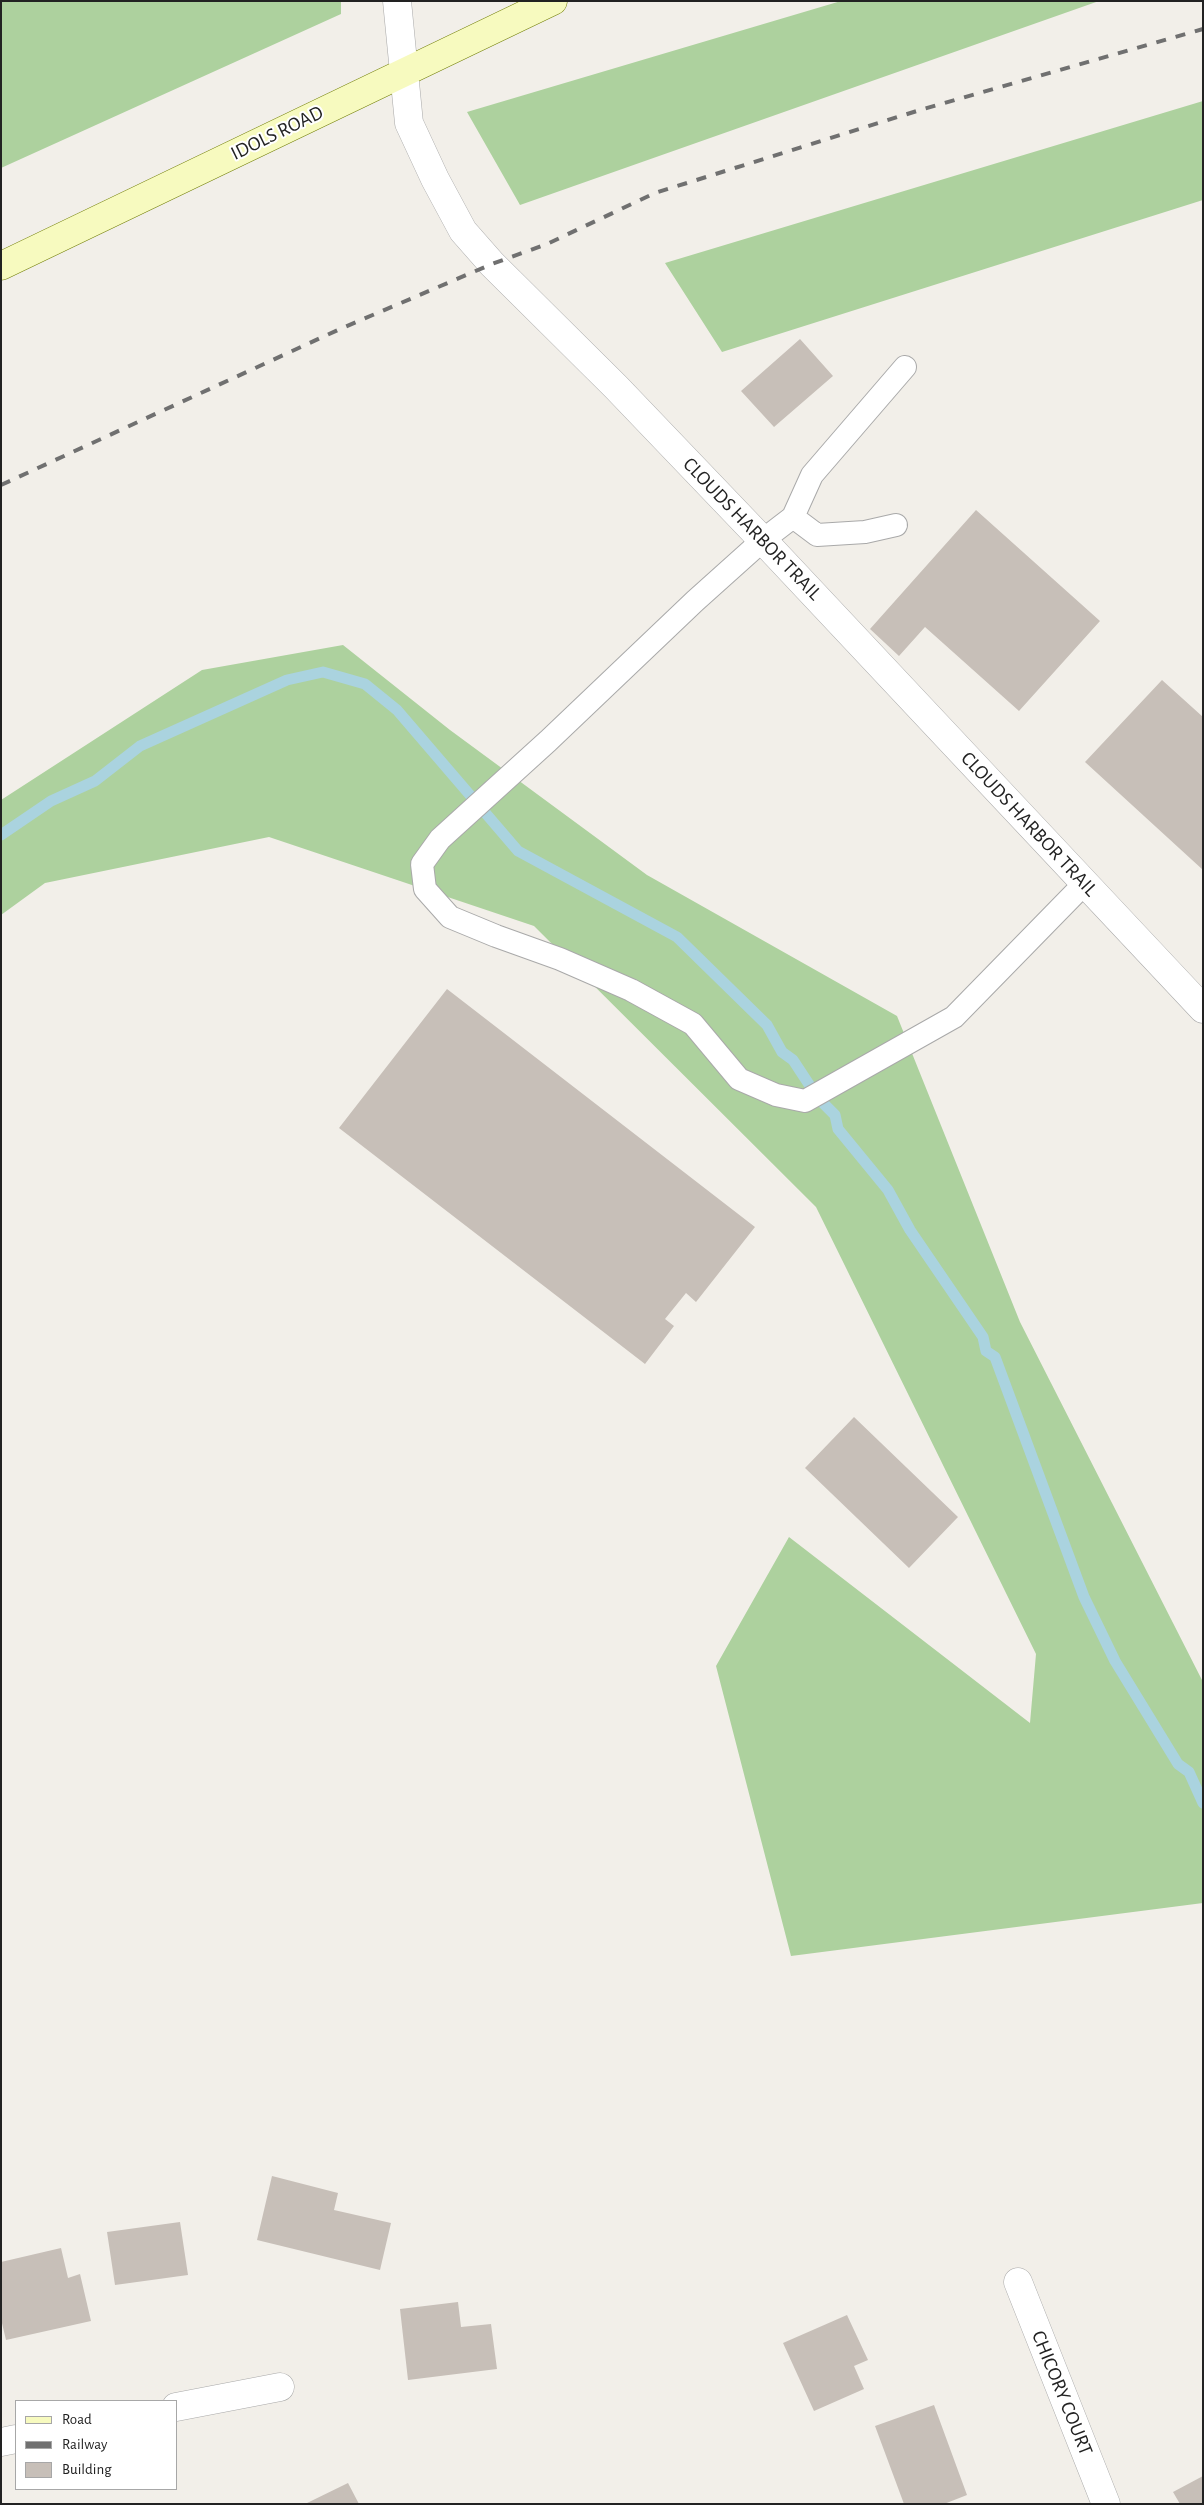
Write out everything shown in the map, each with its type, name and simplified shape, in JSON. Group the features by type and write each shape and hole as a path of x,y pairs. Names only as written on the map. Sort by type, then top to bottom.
{"main road":[{"name":"IDOLS ROAD","path":"1,266 553,1"}],"street":[{"name":"CLOUDS HARBOR TRAIL","path":"396,1 409,123 435,179 464,231 492,264 616,387 763,540 1203,1009"},
{"name":"CHICORY COURT","path":"1018,2282 1106,2504"},
{"path":"178,2407 280,2387"},
{"path":"1,2442 15,2439"}],"lane":[{"path":"905,367 812,475 793,517 763,540 695,601 548,741 440,839 422,864 425,889 450,916 496,936 560,959 631,990 693,1024 739,1079 776,1094 805,1101 954,1017 1085,883"},
{"path":"793,517 817,535 865,532 896,526"}],"green space":[{"path":"1,1 341,1 341,14 1,168"},
{"path":"841,1 1099,1 520,205 467,112"},
{"path":"1203,101 1203,200 722,352 665,263"},
{"path":"343,645 450,730 647,875 897,1016 1020,1322 1203,1682 1203,1903 791,1956 716,1666 789,1537 1030,1723 1036,1654 816,1207 534,926 269,837 45,883 1,915 1,800 202,670"}],"building":[{"path":"800,339 833,376 774,427 741,391"},
{"path":"976,510 1100,621 1019,711 925,627 899,656 870,629"},
{"path":"1162,680 1203,717 1203,870 1085,762"},
{"path":"447,989 755,1227 696,1302 686,1293 665,1319 674,1326 645,1364 339,1128"},
{"path":"854,1417 958,1517 909,1568 805,1468"},
{"path":"272,2176 338,2193 334,2210 391,2223 380,2270 257,2240"},
{"path":"180,2222 188,2275 115,2285 107,2232"},
{"path":"61,2248 68,2278 80,2274 91,2321 6,2340 1,2319 1,2262"},
{"path":"458,2302 461,2327 491,2324 497,2369 408,2380 400,2309"},
{"path":"847,2315 868,2360 854,2366 864,2389 814,2411 783,2343"},
{"path":"934,2405 967,2495 944,2504 904,2504 875,2426"},
{"path":"1203,2476 1203,2504 1180,2504 1173,2492"},
{"path":"348,2483 359,2504 305,2504"}],"waterway":[{"path":"1,835 51,801 95,781 140,746 287,680 323,672 365,684 397,710 518,851 677,937 767,1025 782,1052 793,1060 818,1098 835,1115 838,1129 888,1190 910,1230 983,1337 986,1351 995,1357 1084,1597 1115,1661 1178,1764 1189,1772 1203,1803"}],"railway":[{"path":"1,485 340,329 492,264 547,244 655,193 920,110 1203,29"}]}
